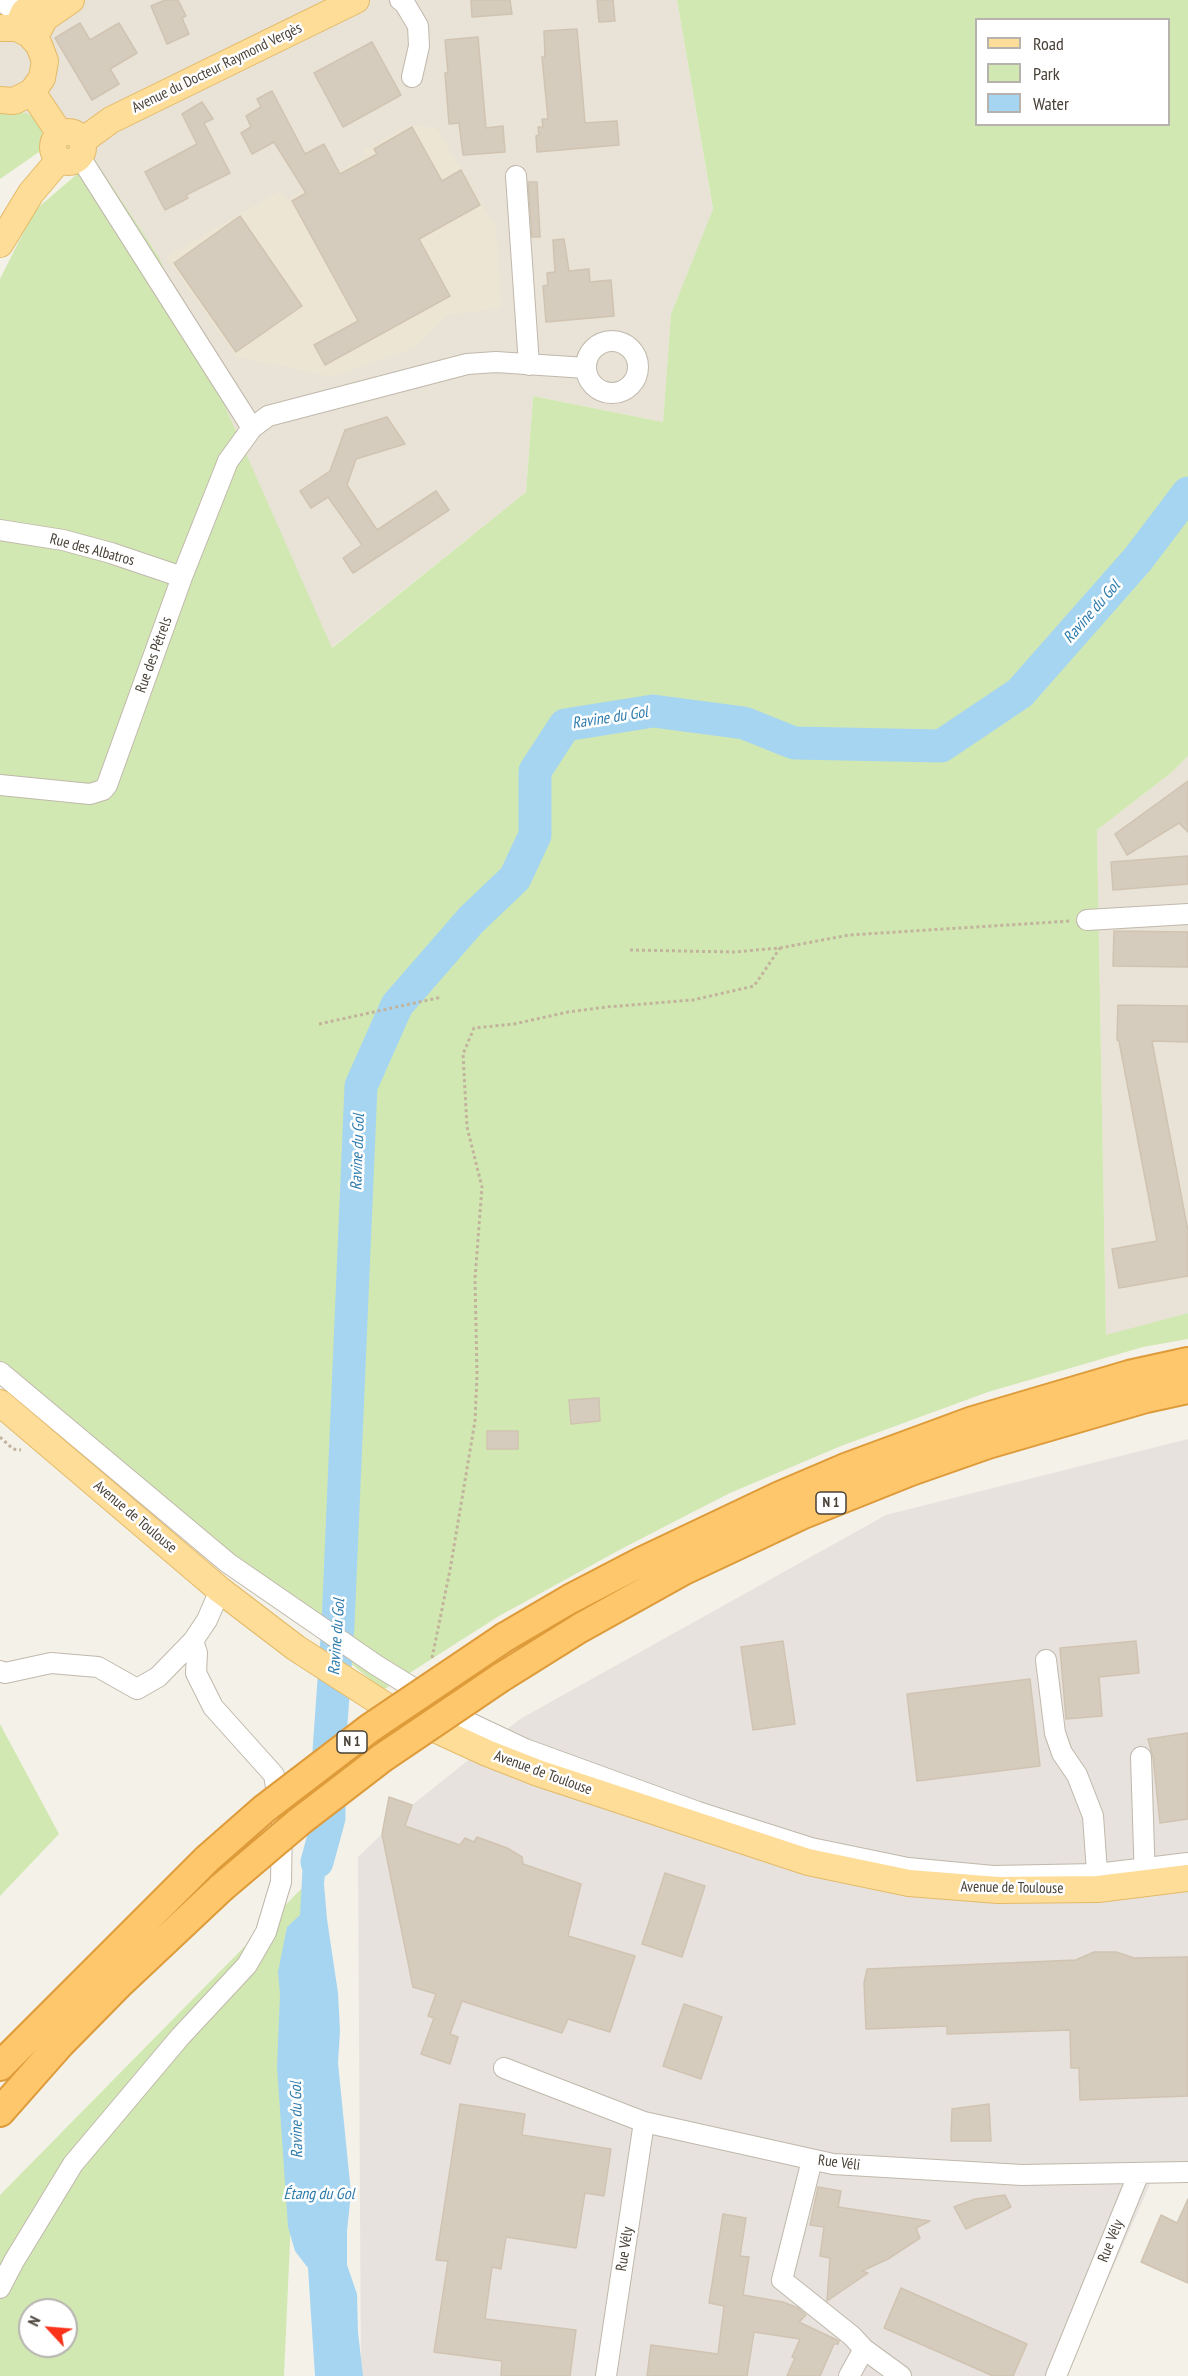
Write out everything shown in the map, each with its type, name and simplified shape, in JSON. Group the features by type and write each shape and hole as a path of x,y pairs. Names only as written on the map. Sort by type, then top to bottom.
{"highway":[{"name":"N 1","path":"0,2066 207,1859 264,1809 370,1728 505,1637 570,1599 641,1562 780,1496 848,1467 996,1414 1129,1375 1188,1362"},
{"name":"N 1","path":"0,2112 120,1983 222,1887 300,1821 382,1758 500,1678 580,1628 684,1570 801,1515 911,1471 988,1444 1146,1398 1188,1389"},
{"path":"0,2041 93,1951 207,1859"}],"main road":[{"path":"16,18 45,18 72,0"},
{"name":"Avenue du Docteur Raymond Vergès","path":"0,244 31,193 70,148 111,120 356,0"},
{"path":"0,100 14,101 32,92 42,78 45,61 39,45 16,18"},
{"path":"32,92 70,148"},
{"name":"Avenue de Toulouse","path":"3,1412 220,1590 296,1648 390,1708 487,1753 538,1773 808,1862 909,1883 998,1890 1145,1877 1188,1878"}],"street":[{"path":"400,0 405,4 418,26 419,46 412,77"},
{"path":"70,148 252,428"},
{"path":"516,176 529,365"},
{"name":"Rue des Pétrels","path":"0,785 90,794 102,790 107,784 182,577 228,461 252,428 268,416 467,364 496,362 586,368"},
{"name":"Rue des Albatros","path":"0,530 63,540 111,553 182,577"},
{"path":"1087,920 1188,914"},
{"path":"0,1372 228,1563 376,1665 470,1723 525,1749 698,1812 811,1848 908,1868 982,1875 1097,1881 1093,1816 1077,1775 1062,1753 1055,1733 1046,1660"},
{"path":"0,1671 5,1673 51,1664 98,1667 137,1689 158,1677 193,1641 207,1620 220,1590"},
{"path":"0,2288 73,2164 180,2037 247,1965 266,1932 281,1882 282,1823 274,1776 213,1707 196,1673 197,1653 193,1641"},
{"path":"1141,1756 1145,1877 1188,1863"},
{"name":"Rue Véli","path":"504,2068 644,2122 833,2164 1022,2175 1188,2172"},
{"name":"Rue Vély","path":"606,2376 644,2122"},
{"path":"812,2160 782,2280 852,2336 864,2349 901,2376"},
{"name":"Rue Vély","path":"1056,2376 1139,2173"},
{"path":"849,2376 864,2349"}],"path":[{"path":"630,950 734,952 780,948 849,935 1087,920"},
{"path":"423,1694 450,1570 467,1456 475,1421 477,1375 475,1279 482,1187 467,1128 463,1069 463,1054 474,1028 514,1024 568,1012 606,1007 693,1000 754,986 780,948"},
{"path":"319,1024 442,997"}],"shaded area":[{"path":"0,0 677,0 713,210 671,314 663,422 533,396 526,492 331,648 159,257 91,154 88,138 0,103"},
{"path":"410,125 437,128 496,227 502,308 447,315 414,348 333,377 236,357 166,257 281,190 287,200 367,156 364,150"},
{"path":"1188,756 1188,1313 1106,1336 1097,830 1171,773"},
{"path":"1188,1439 1188,2170 1155,2173 1065,2376 361,2376 358,1857 412,1805 520,1719 886,1515"}],"green space":[{"path":"677,0 1188,0 1188,756 1171,773 1097,830 1106,1335 1188,1313 1188,1339 1143,1347 988,1392 841,1446 730,1493 499,1616 383,1690 206,1544 0,1363 0,279 34,211 76,175 39,152 0,179 0,103 88,138 91,154 159,257 332,648 526,492 533,396 663,422 671,314 713,209"},
{"path":"0,1724 59,1834 0,1896"},
{"path":"306,1884 284,2376 0,2376 0,2195"}],"water":[{"name":"Étang du Gol","path":"329,1818 324,1884 338,1993 340,2031 338,2063 351,2193 347,2231 347,2265 357,2294 363,2376 315,2376 308,2268 295,2251 288,2227 277,2066 280,1994 278,1972 287,1927 300,1915 303,1860 316,1835"}],"building":[{"path":"165,0 178,0 186,16 182,18 189,34 167,44 151,6"},
{"path":"471,0 510,0 512,14 472,17"},
{"path":"597,0 613,0 615,21 599,22"},
{"path":"80,23 90,40 119,23 137,53 110,69 119,84 92,100 55,38"},
{"path":"577,29 585,123 617,121 619,145 537,152 538,127 543,127 542,119 548,119 542,57 545,57 544,31"},
{"path":"478,37 486,128 503,126 505,152 463,155 459,123 449,124 445,40"},
{"path":"372,42 401,95 343,127 314,73"},
{"path":"272,91 305,154 324,144 340,174 377,154 374,149 412,127 442,181 461,170 480,205 419,239 450,296 325,365 314,345 358,321 292,201 306,193 274,142 252,154 241,133 251,127 246,116 261,107 257,99"},
{"path":"202,102 213,119 204,123 230,173 186,195 188,198 165,210 145,172 197,144 182,114"},
{"path":"528,182 537,182 540,237 532,237"},
{"path":"240,216 302,306 236,352 174,263"},
{"path":"564,239 569,271 589,269 590,282 611,280 614,316 546,322 543,286 548,285 547,273 555,272 553,240"},
{"path":"387,417 405,444 356,459 347,485 377,530 436,491 449,510 353,573 343,558 362,545 328,497 311,508 300,491 330,471 345,430"},
{"path":"1188,781 1188,832 1179,823 1127,855 1115,834"},
{"path":"1188,856 1188,884 1113,890 1111,862"},
{"path":"1114,931 1188,932 1188,967 1113,966"},
{"path":"1118,1005 1188,1006 1188,1042 1152,1041 1188,1231 1188,1276 1119,1288 1112,1249 1157,1241 1117,1040"},
{"path":"599,1398 600,1421 571,1424 569,1400"},
{"path":"487,1431 518,1431 518,1449 487,1449"},
{"path":"783,1641 795,1724 753,1730 741,1647"},
{"path":"1136,1641 1139,1673 1099,1677 1102,1716 1066,1719 1060,1648"},
{"path":"1030,1679 1040,1766 917,1781 907,1694"},
{"path":"1188,1733 1188,1819 1160,1823 1153,1757 1148,1739"},
{"path":"389,1797 412,1805 405,1826 460,1845 465,1838 474,1842 477,1837 507,1848 522,1857 523,1864 581,1884 568,1936 635,1956 610,2032 568,2019 562,2033 462,2001 450,2034 458,2037 450,2064 421,2054 434,2018 428,2016 436,1994 413,1987 382,1834"},
{"path":"665,1873 705,1886 682,1957 642,1944"},
{"path":"1094,1952 1116,1952 1134,1958 1188,1957 1188,2096 1080,2100 1079,2068 1071,2068 1070,2030 947,2034 947,2026 866,2029 864,1983 867,1969 1076,1960"},
{"path":"684,2004 722,2017 701,2079 663,2066"},
{"path":"460,2104 525,2114 522,2135 611,2149 604,2196 585,2193 576,2248 506,2237 501,2269 492,2267 485,2319 576,2330 570,2376 501,2376 502,2361 434,2352 448,2261 436,2260"},
{"path":"989,2104 991,2141 951,2141 952,2109"},
{"path":"818,2187 841,2191 838,2207 930,2221 916,2228 920,2238 888,2259 862,2271 868,2273 827,2301 830,2258 820,2256 824,2227 810,2225"},
{"path":"1005,2195 1011,2207 966,2229 954,2207 975,2199"},
{"path":"1188,2199 1188,2283 1141,2262 1161,2215 1177,2223"},
{"path":"723,2214 746,2218 740,2256 749,2257 743,2295 783,2302 798,2308 806,2315 799,2322 839,2341 838,2344 834,2344 820,2376 787,2376 800,2339 754,2332 747,2376 647,2376 651,2345 718,2354 724,2306 709,2303"},
{"path":"901,2288 1027,2344 1013,2376 993,2376 884,2328"}],"waterway":[{"name":"Ravine du Gol","path":"317,1862 329,1818 329,1751 338,1625 361,1086 397,1005 471,920 515,878 535,835 535,771 565,725 653,711 744,723 794,743 941,746 1020,693 1138,559 1188,493"}]}
